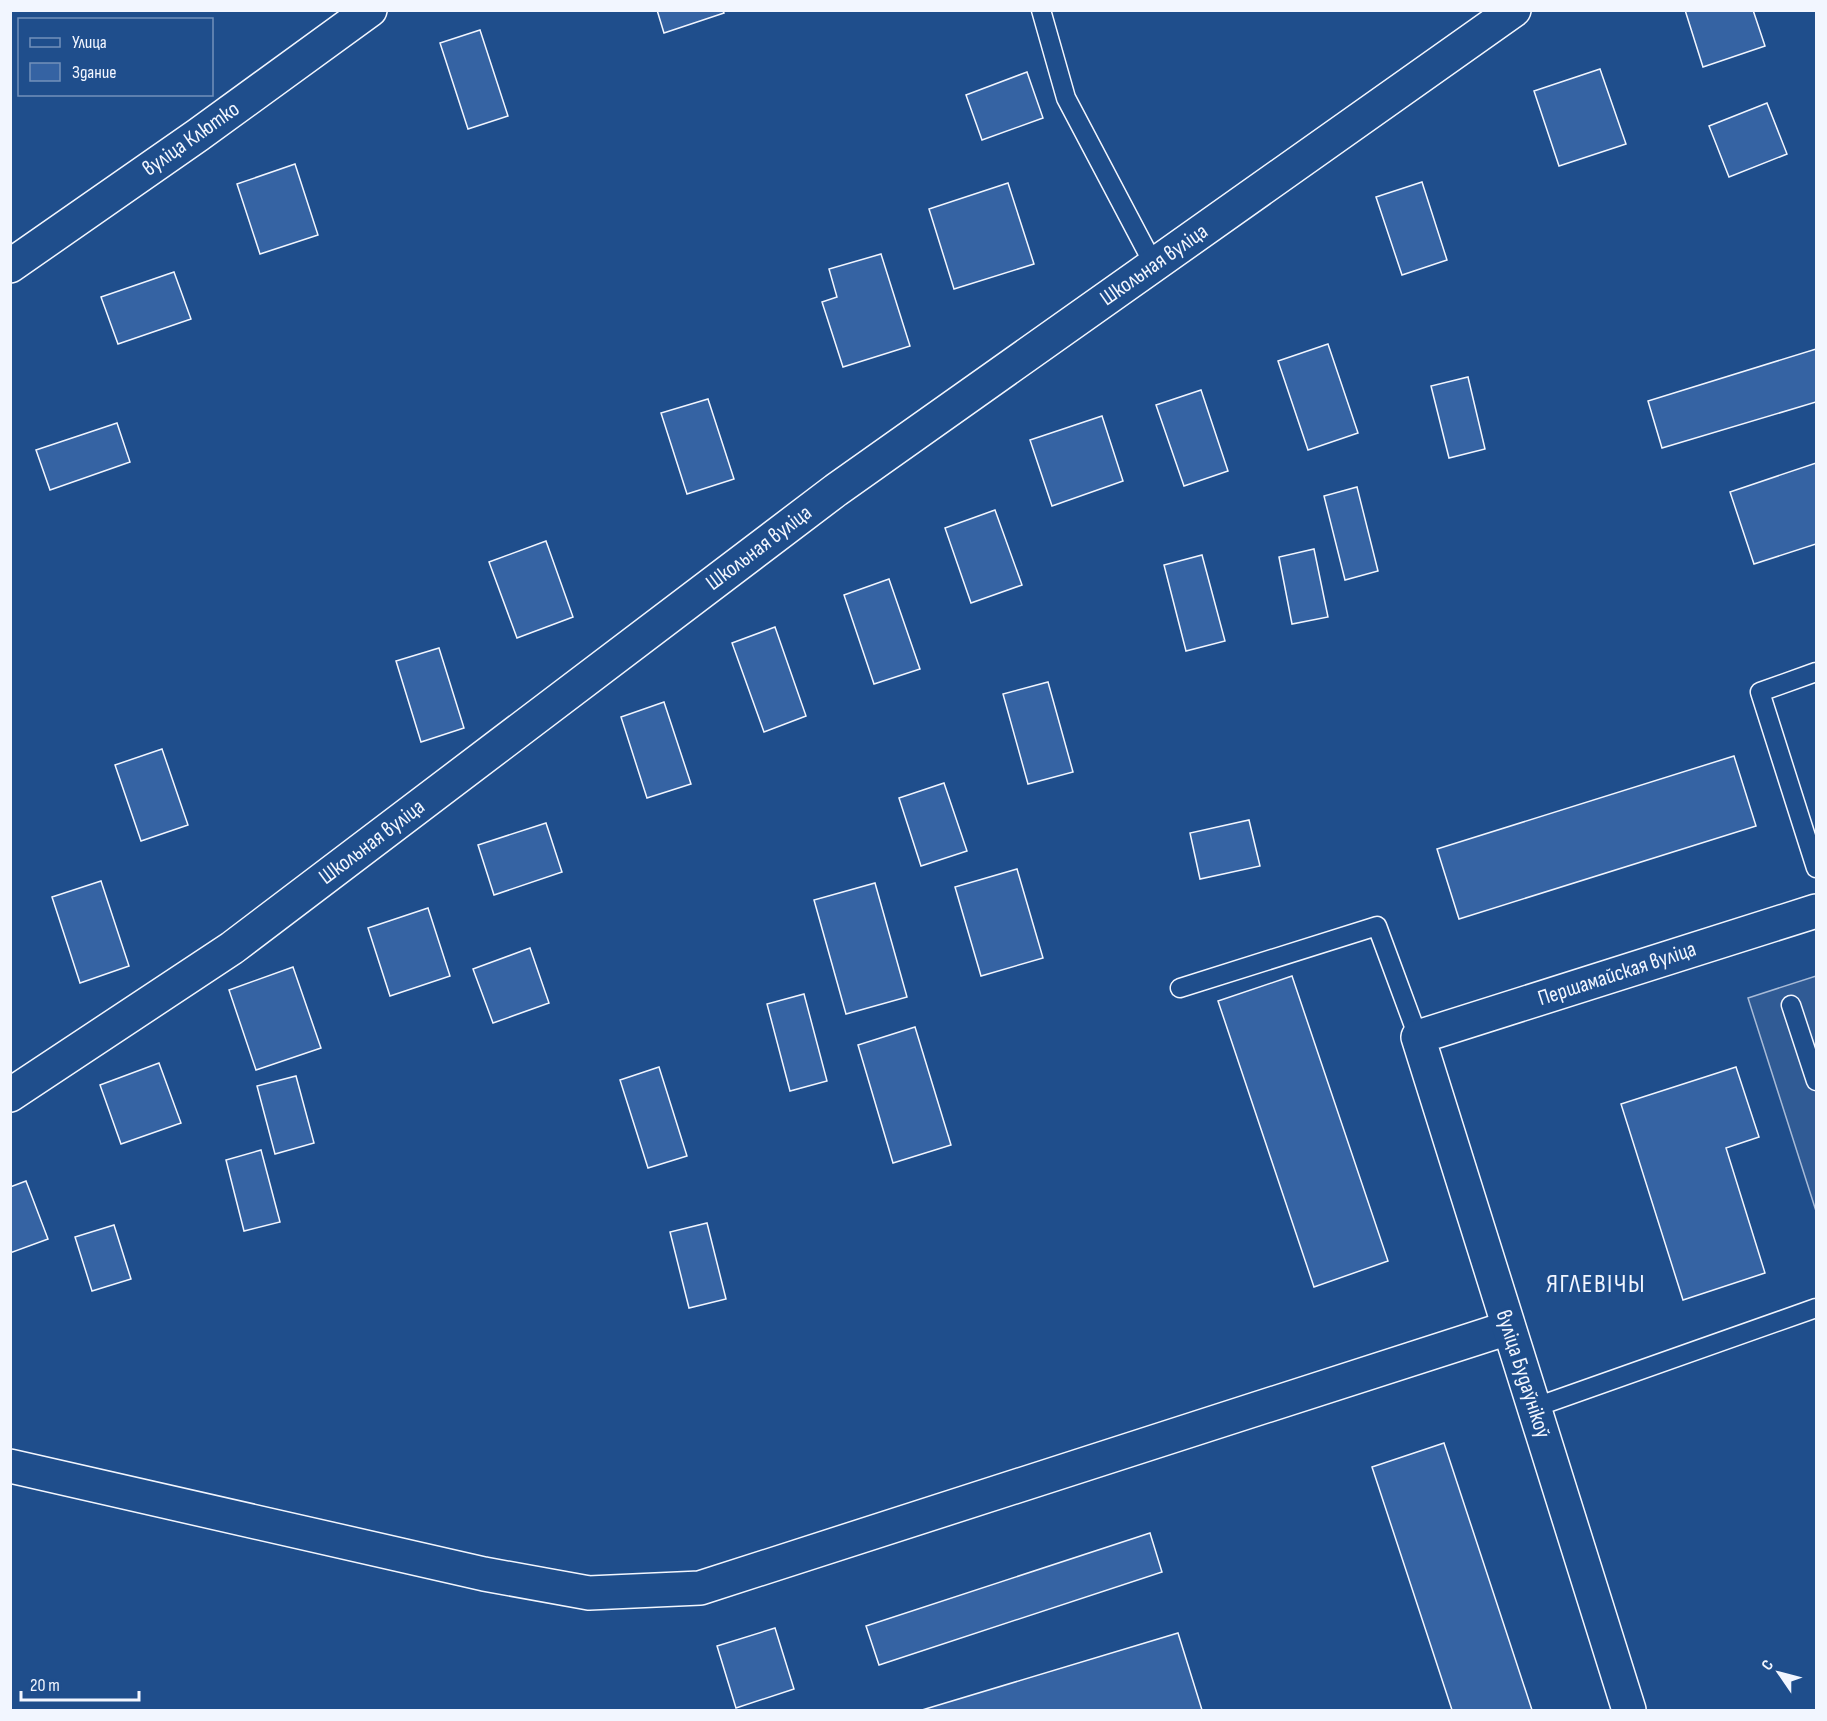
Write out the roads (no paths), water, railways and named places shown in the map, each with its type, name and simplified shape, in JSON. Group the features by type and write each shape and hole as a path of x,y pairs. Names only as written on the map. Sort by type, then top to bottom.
{"street":[{"name":"вуліца Клютко","path":"10,266 198,135 370,10"},
{"name":"Школьная вуліца","path":"10,1095 232,948 836,490 1515,10"},
{"name":"Першамайская вуліца","path":"1418,1037 1816,911"},
{"name":"вуліца Будаўнікоў","path":"1418,1037 1629,1710"},
{"path":"10,1466 484,1574 589,1593 700,1588 1508,1328"}],"lane":[{"path":"1041,10 1066,98 1154,265"},
{"path":"1816,672 1760,692 1816,868"},
{"path":"1180,988 1377,926 1418,1037"},
{"path":"1791,1005 1816,1081"},
{"path":"1533,1408 1816,1308"}],"district":[{"name":"ЯГЛЕВІЧЫ","path":"1596,1284"}]}
